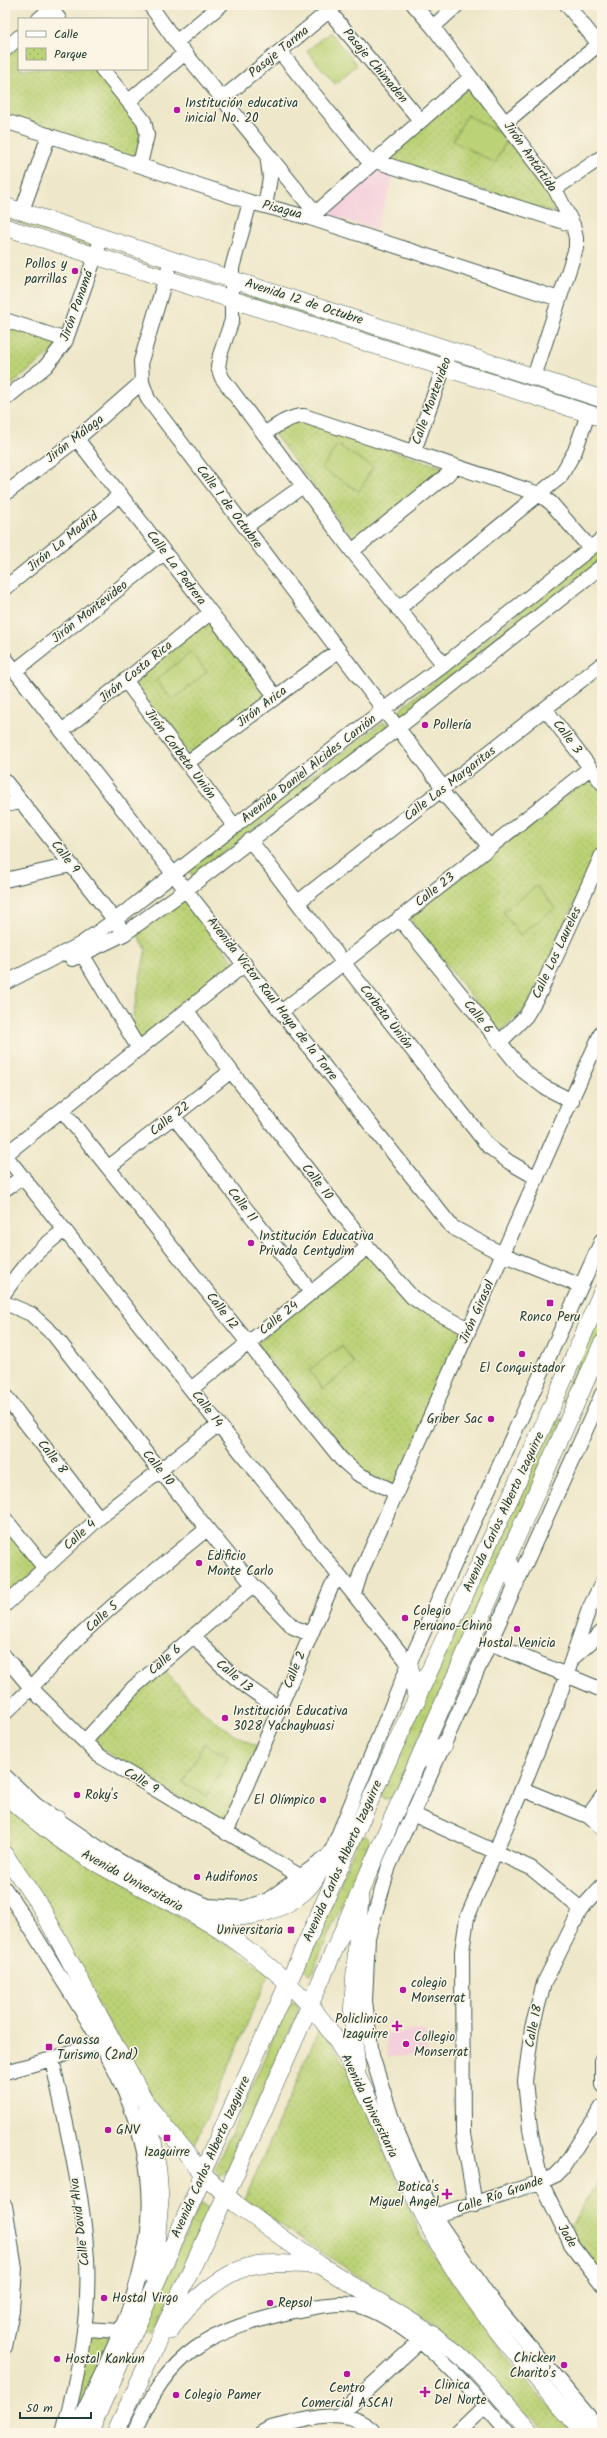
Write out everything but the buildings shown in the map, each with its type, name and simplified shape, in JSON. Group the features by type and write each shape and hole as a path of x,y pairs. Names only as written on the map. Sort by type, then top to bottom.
{"main road":[{"name":"Avenida 12 de Octubre","path":"5,206 602,400"},
{"name":"Avenida 12 de Octubre","path":"5,227 595,416"},
{"name":"Avenida Carlos Alberto Izaguirre","path":"89,2433 198,2188 202,2173 289,1985 372,1795 556,1401 602,1291"},
{"name":"Avenida Carlos Alberto Izaguirre","path":"115,2433 129,2400 226,2195 361,1885 418,1762 602,1344"},
{"path":"556,1401 563,1413 574,1408"},
{"path":"508,1556 515,1584"},
{"path":"409,1664 417,1701"},
{"path":"418,1762 444,1744"},
{"name":"Avenida Universitaria","path":"5,1795 39,1825 75,1850 126,1880 182,1908 247,1950 289,1985 310,2005 337,2041 389,2128 431,2230 463,2284 499,2335 597,2431"},
{"path":"372,1795 384,1807 397,1805"},
{"path":"57,1819 75,1850"},
{"path":"174,1892 182,1908 217,1917 237,1918 269,1911 291,1902 306,1891 318,1877 330,1855 356,1831 366,1826 371,1828 382,1839"},
{"path":"5,1855 42,1909 106,2040 146,2103 202,2173 226,2195 320,2265 364,2300 457,2353 478,2372 532,2433"},
{"path":"330,1855 331,1887"},
{"path":"357,2075 352,2015 361,1885"},
{"path":"357,1957 366,1972"},
{"path":"146,2103 158,2171 160,2200 150,2297"},
{"path":"121,2361 125,2368 132,2373 144,2370 176,2320 210,2287 236,2270 262,2264 320,2265"},
{"path":"108,2391 119,2389 129,2400"}],"street":[{"path":"150,5 176,42 310,206 310,218"},
{"path":"176,42 221,5"},
{"name":"Jirón Antártida","path":"414,5 471,76 555,189 573,226 576,238 576,248 534,377"},
{"path":"433,27 457,5"},
{"path":"506,122 600,46 567,5"},
{"name":"Pasaje Tarma","path":"223,98 332,8"},
{"name":"Pasaje Chimaden","path":"332,8 420,120"},
{"path":"41,18 53,11"},
{"path":"5,50 18,38"},
{"path":"280,52 366,158 573,226"},
{"path":"129,101 185,53"},
{"path":"103,70 144,121 146,135 140,164"},
{"path":"310,218 471,76"},
{"name":"Pisagua","path":"5,121 140,164 250,202 310,218 559,299"},
{"path":"22,211 49,135"},
{"path":"265,206 270,178 266,153"},
{"path":"555,189 602,157"},
{"path":"250,202 233,259 232,320 220,355 218,367 222,378 352,551 444,665"},
{"name":"Jirón Panamá","path":"5,399 46,366 56,356 66,340 102,237"},
{"name":"Calle 1 de Octubre","path":"171,260 143,355 142,382 148,399 157,413 398,728 442,790 490,847"},
{"path":"5,320 66,340"},
{"name":"Calle Montevideo","path":"414,451 450,350"},
{"name":"Jirón Málaga","path":"5,494 77,439 142,382"},
{"path":"264,434 282,422 297,416 304,416 414,451 539,494 551,503 590,548"},
{"path":"398,609 560,477 595,416"},
{"name":"Calle La Pedrera","path":"77,439 276,697"},
{"path":"352,551 447,475 455,466"},
{"path":"245,527 304,486"},
{"name":"Jirón La Madrid","path":"5,588 120,495"},
{"name":"Avenida Daniel Alcides Carrión","path":"5,983 81,944 115,920 174,872 236,827 383,710 444,665 602,539"},
{"name":"Jirón Montevideo","path":"15,671 164,553"},
{"name":"Avenida Daniel Alcides Carrión","path":"5,992 124,934 187,889 398,728 602,566"},
{"name":"Jirón Costa Rica","path":"62,731 210,613"},
{"name":"Jirón Arica","path":"187,763 338,651"},
{"name":"Avenida Victor Raul Haya de la Torre","path":"5,658 174,872 281,1012 452,1227 502,1254 581,1286"},
{"name":"Calle Las Margaritas","path":"298,902 546,710 602,664"},
{"name":"Jirón Corbeta Unión","path":"125,680 236,827"},
{"name":"Calle 3","path":"546,710 602,783"},
{"name":"Calle 23","path":"281,1012 342,962 590,768"},
{"name":"Calle 9","path":"5,781 115,920 124,934"},
{"path":"5,806 22,802"},
{"name":"Corbeta Unión","path":"250,840 342,962 488,1146 509,1162 537,1178"},
{"name":"Calle Los Laureles","path":"499,1043 526,1016 540,992 602,854"},
{"path":"5,880 70,865"},
{"name":"Calle 6","path":"399,918 523,1071 544,1087 572,1101"},
{"path":"82,954 139,1049"},
{"path":"5,1155 245,964"},
{"name":"Calle 10","path":"187,1010 231,1071 368,1247 412,1297 428,1308 470,1329"},
{"name":"Jirón Girasol","path":"354,1594 361,1572 602,1032"},
{"name":"Calle 22","path":"109,1167 231,1071"},
{"name":"Calle 12","path":"62,1110 341,1459 358,1474 397,1493"},
{"name":"Calle 11","path":"174,1117 311,1292"},
{"name":"Calle 14","path":"5,1155 409,1664"},
{"path":"7,1184 23,1177"},
{"path":"5,1292 24,1264 38,1249 65,1230"},
{"name":"Avenida Carlos Alberto Izaguirre","path":"296,1879 330,1855 409,1664 602,1240"},
{"name":"Calle 24","path":"191,1389 368,1247"},
{"name":"Calle 10","path":"5,1304 30,1314 54,1335 159,1470 253,1586 293,1627 310,1634"},
{"path":"366,1972 368,1937 374,1910 389,1866 602,1394"},
{"name":"Calle 8","path":"5,1396 99,1518"},
{"path":"159,1470 219,1424"},
{"name":"Calle 4","path":"5,1605 44,1567 99,1518 159,1470"},
{"path":"5,1519 44,1567"},
{"name":"Calle 5","path":"5,1713 32,1689 78,1638 119,1601 207,1529"},
{"name":"Calle 2","path":"226,1833 332,1585 341,1578"},
{"path":"475,2205 462,2134 462,1951 467,1918 522,1789 566,1677 589,1609 602,1583"},
{"name":"Calle 6","path":"84,1742 134,1687 253,1586"},
{"path":"572,1659 602,1632"},
{"name":"Calle 13","path":"195,1636 213,1659 233,1677 254,1694 280,1708"},
{"path":"490,1644 566,1677 602,1690"},
{"name":"Calle 9","path":"5,1657 32,1689 98,1755 226,1833 296,1879"},
{"name":"Avenida Universitaria","path":"5,1776 36,1805 111,1856 174,1892 208,1906 244,1908 268,1900 296,1879"},
{"path":"522,1789 588,1816 602,1828"},
{"path":"588,1816 602,1797"},
{"path":"412,1814 531,1868 581,1909"},
{"name":"Calle 18","path":"541,2182 530,2129 525,2081 532,2028 544,1983 581,1909 602,1886"},
{"path":"5,1889 106,2040 119,2078 138,2121 148,2171 149,2189 146,2243 133,2296 120,2331 73,2433"},
{"name":"Avenida Universitaria","path":"366,1972 365,2001 370,2048 389,2128 434,2216 495,2305 597,2431"},
{"path":"5,2072 52,2059 106,2040"},
{"name":"Calle David Alva","path":"52,2059 81,2209 87,2260 84,2329 76,2382 63,2433"},
{"path":"602,2062 602,2085"},
{"name":"Calle Río Grande","path":"434,2216 475,2205 541,2182 556,2175 562,2169 602,2107"},
{"name":"Jade","path":"541,2182 570,2244 602,2284"},
{"path":"5,2206 15,2269 12,2310 5,2348"},
{"path":"134,2433 147,2402 168,2372 193,2350 218,2334 256,2320 302,2309 337,2306 364,2300 393,2324 419,2342 454,2372 508,2433"},
{"path":"84,2329 120,2331"},
{"path":"339,2415 419,2342"},
{"path":"457,2433 485,2406"},
{"path":"260,2433 270,2428 339,2415 364,2423 375,2433"}],"shaded area":[{"path":"375,169 394,175 376,230 324,213"},
{"name":"Collegio Monserrat","path":"426,2031 427,2055 387,2057 386,2033"}],"green space":[{"path":"329,32 357,65 335,84 307,51"},
{"path":"18,44 18,70 97,70 140,122 139,154 132,158 5,116 5,55"},
{"path":"471,86 550,190 562,215 383,159"},
{"path":"467,115 508,137 495,163 453,141"},
{"path":"5,213 95,242 93,247 5,219"},
{"path":"244,291 436,353 437,355 436,357 242,296 242,292"},
{"path":"5,324 56,343 54,350 5,390"},
{"path":"455,360 602,406 602,412 455,363"},
{"path":"300,420 445,468 358,543 353,539 275,435 276,430"},
{"path":"337,445 373,467 359,491 322,469"},
{"path":"602,545 602,558 403,717 398,717 400,709"},
{"path":"210,616 271,695 190,756 131,681"},
{"path":"191,652 207,672 172,700 156,680"},
{"path":"383,722 388,724 387,730 193,875 189,872 191,866"},
{"path":"589,777 602,792 602,843 528,1006 500,1032 409,918"},
{"path":"537,886 555,908 520,935 503,912"},
{"path":"186,899 237,966 136,1045 129,1037 146,948 136,932"},
{"path":"368,1250 464,1335 395,1486 363,1472 256,1344"},
{"path":"602,1302 602,1332 572,1403 562,1401"},
{"path":"342,1346 355,1364 323,1389 309,1370"},
{"path":"553,1416 556,1419 564,1419 392,1798 384,1799 380,1794"},
{"path":"5,1524 39,1567 5,1601"},
{"path":"162,1668 195,1704 217,1723 259,1747 225,1826 90,1742 136,1692"},
{"path":"204,1744 228,1757 207,1796 183,1783"},
{"path":"5,1802 160,1905 242,1954 269,1974 191,2153 172,2130 5,1847"},
{"path":"366,1835 370,1840 311,1975 304,1968 359,1837"},
{"path":"292,2002 296,2002 299,2010 226,2174 219,2176 215,2169 288,2005"},
{"path":"320,2027 350,2071 421,2236 519,2374 574,2433 547,2433 433,2325 244,2201"},
{"path":"602,2177 602,2278 567,2230"},
{"path":"200,2202 209,2209 154,2333 143,2330"},
{"path":"88,2333 114,2334 69,2433"}],"place":[{"name":"Institución educativa inicial No. 20","path":"177,110"},
{"name":"Pollos y parrillas","path":"75,271"},
{"name":"Pollería","path":"425,725"},
{"name":"Institución Educativa Privada Centydim","path":"251,1243"},
{"name":"Ronco Peru","path":"550,1303"},
{"name":"El Conquistador","path":"522,1354"},
{"name":"Griber Sac","path":"491,1419"},
{"name":"Edificio Monte Carlo","path":"199,1563"},
{"name":"Colegio Peruano-Chino","path":"405,1618"},
{"name":"Hostal Venicia","path":"517,1629"},
{"name":"Institución Educativa 3028 Yachayhuasi","path":"225,1718"},
{"name":"Roky's","path":"77,1795"},
{"name":"El Olímpico","path":"323,1800"},
{"name":"Audifonos","path":"197,1877"},
{"name":"Universitaria","path":"291,1930"},
{"name":"colegio Monserrat","path":"403,1990"},
{"name":"Policlinico Izaguirre","path":"397,2026"},
{"name":"Collegio Monserrat","path":"406,2044"},
{"name":"Cavassa Turismo (2nd)","path":"49,2047"},
{"name":"GNV","path":"108,2130"},
{"name":"Izaguirre","path":"167,2138"},
{"name":"Botica's Miguel Angel","path":"447,2194"},
{"name":"Hostal Virgo","path":"104,2298"},
{"name":"Repsol","path":"270,2303"},
{"name":"Hostal Kankun","path":"57,2359"},
{"name":"Chicken Charito's","path":"564,2365"},
{"name":"Centro Comercial ASCAI","path":"347,2374"},
{"name":"Clinica Del Norte","path":"425,2392"},
{"name":"Colegio Pamer","path":"176,2395"}]}
